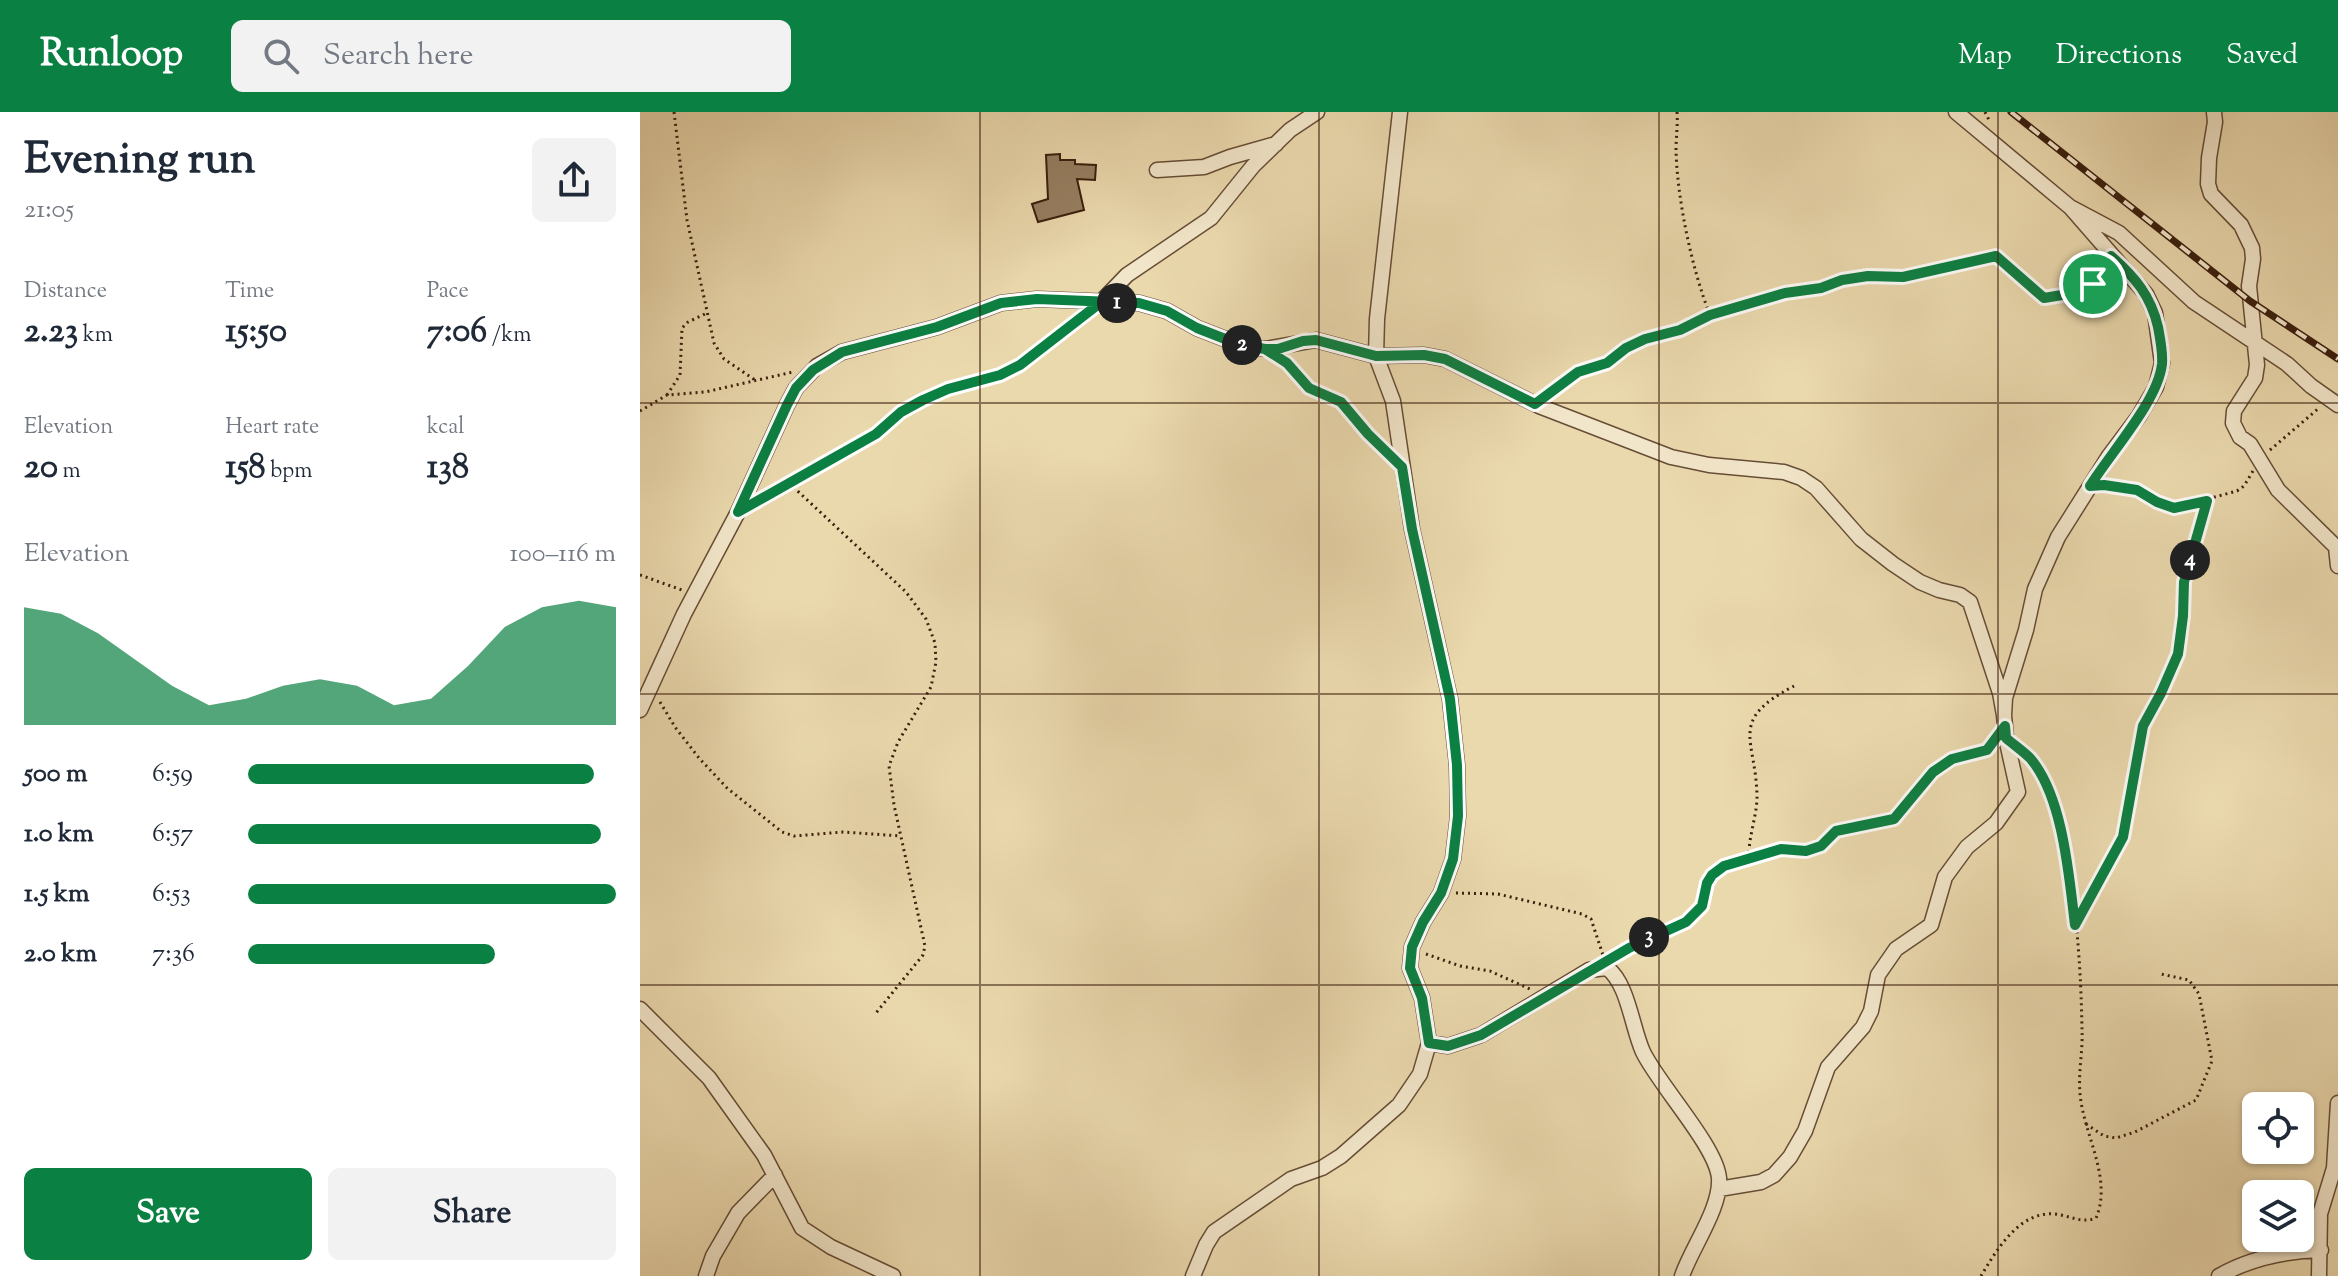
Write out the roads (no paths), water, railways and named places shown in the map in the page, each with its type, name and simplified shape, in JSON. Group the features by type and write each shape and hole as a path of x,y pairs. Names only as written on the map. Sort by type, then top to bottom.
{"street":[{"path":"1100,303 1114,285 1127,275 1211,218 1253,166 1290,130 1317,112"},
{"path":"1193,1276 1214,1232 1291,1179 1330,1164 1399,1105 1420,1074 1429,1043 1422,998 1410,968 1412,947 1441,893 1453,859 1458,816 1457,765 1450,699 1412,529 1393,401 1376,356 1377,319 1400,112"},
{"path":"1956,112 2070,207 2111,256 2131,273 2155,313 2162,363 2156,387 2139,416 2109,456 2045,562 2005,698 2005,726"},
{"path":"2214,112 2208,184 2211,194 2241,225 2252,248 2249,286 2257,365 2255,378 2233,417 2236,430 2250,444 2278,490 2337,548 2338,566"},
{"path":"1157,170 1204,167 1277,144"},
{"path":"2070,207 2119,233 2194,302 2287,364 2334,402"},
{"path":"640,710 796,388 813,370 842,352 937,327 1001,303 1037,299 1139,303 1167,311 1197,328 1238,344 1265,349 1316,340 1376,356 1424,355 1445,359 1535,404 1671,457 1709,465 1784,472 1801,478 1816,488 1861,539 1893,564 1920,582 1960,595 1970,602 1982,632 2017,782 2014,800 1996,823 1967,847 1945,877 1931,925 1896,949 1878,975 1867,1019 1828,1067 1805,1131 1790,1157 1774,1175 1761,1182 1719,1189"},
{"path":"1429,1043 1448,1046 1481,1035 1589,970 1607,968 1612,972 1621,986 1644,1054 1715,1163 1719,1175 1719,1189 1682,1276"},
{"path":"640,1009 709,1078 764,1155 802,1228 831,1247 893,1276"},
{"path":"2319,1276 2320,1214 2334,1168 2338,1103"},
{"path":"706,1276 738,1213 775,1175"},
{"path":"2219,1276 2259,1258 2290,1251 2321,1250"}],"railway":[{"path":"2011,112 2250,301 2338,359"}]}
